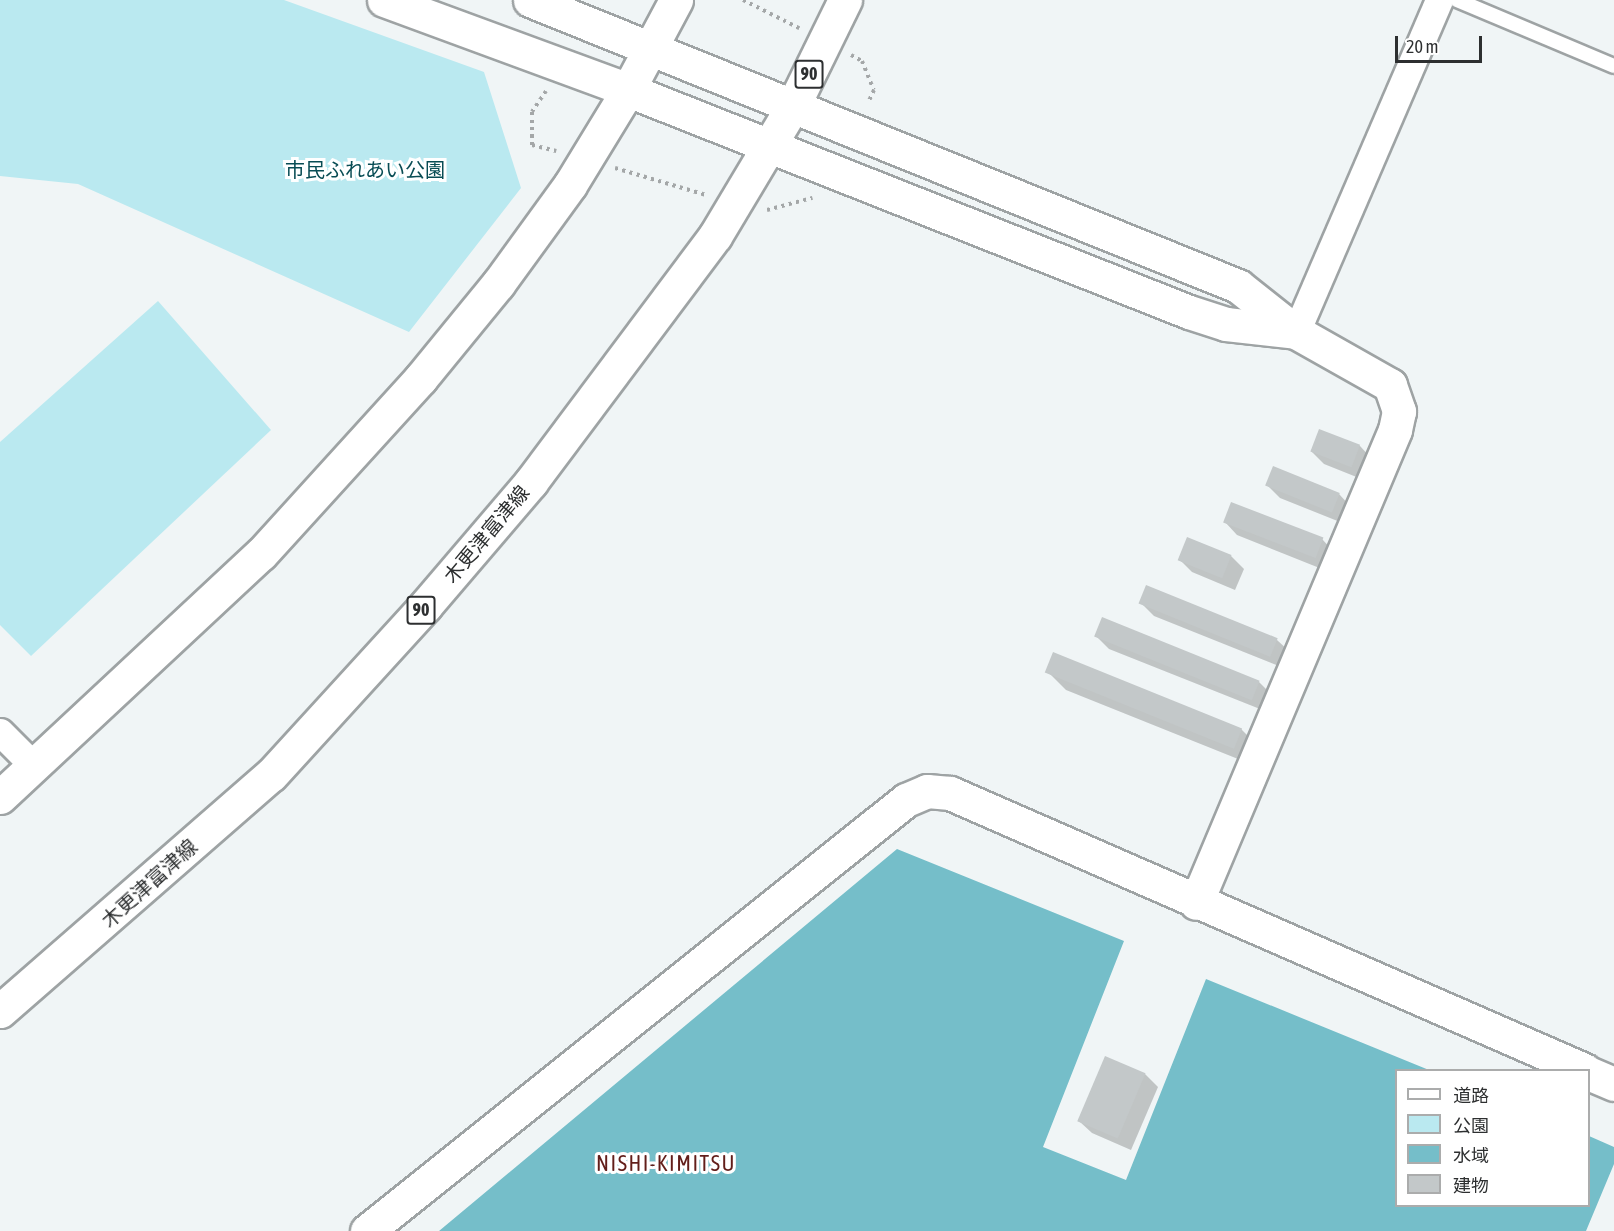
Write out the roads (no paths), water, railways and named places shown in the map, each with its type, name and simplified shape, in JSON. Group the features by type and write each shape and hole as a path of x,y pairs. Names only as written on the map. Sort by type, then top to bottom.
{"street":[{"path":"384,0 628,90 1189,312 1226,324 1296,332"},
{"path":"530,0 652,46 1238,286 1296,332 1383,379 1398,402 1398,421 1196,903"},
{"path":"0,797 261,554 381,425 498,284 570,185 628,90 676,0"},
{"name":"木更津富津線","path":"0,1011 271,775 403,630 531,482 715,236 794,104 845,0"},
{"path":"1296,332 1439,0"},
{"path":"0,732 34,766"},
{"path":"368,1231 906,800 927,791 950,793 1196,903 1579,1069"},
{"path":"1590,1073 1614,1084"}],"lane":[{"path":"1457,0 1614,66"}],"water":[{"path":"897,849 1124,941 1043,1147 1126,1180 1206,979 1427,1069 1395,1069 1395,1207 1590,1207 1590,1136 1614,1147 1614,1164 1586,1231 439,1231"}],"district":[{"name":"NISHI-KIMITSU","path":"666,1164"}],"park label":[{"name":"市民ふれあい公園","path":"365,169"}]}
